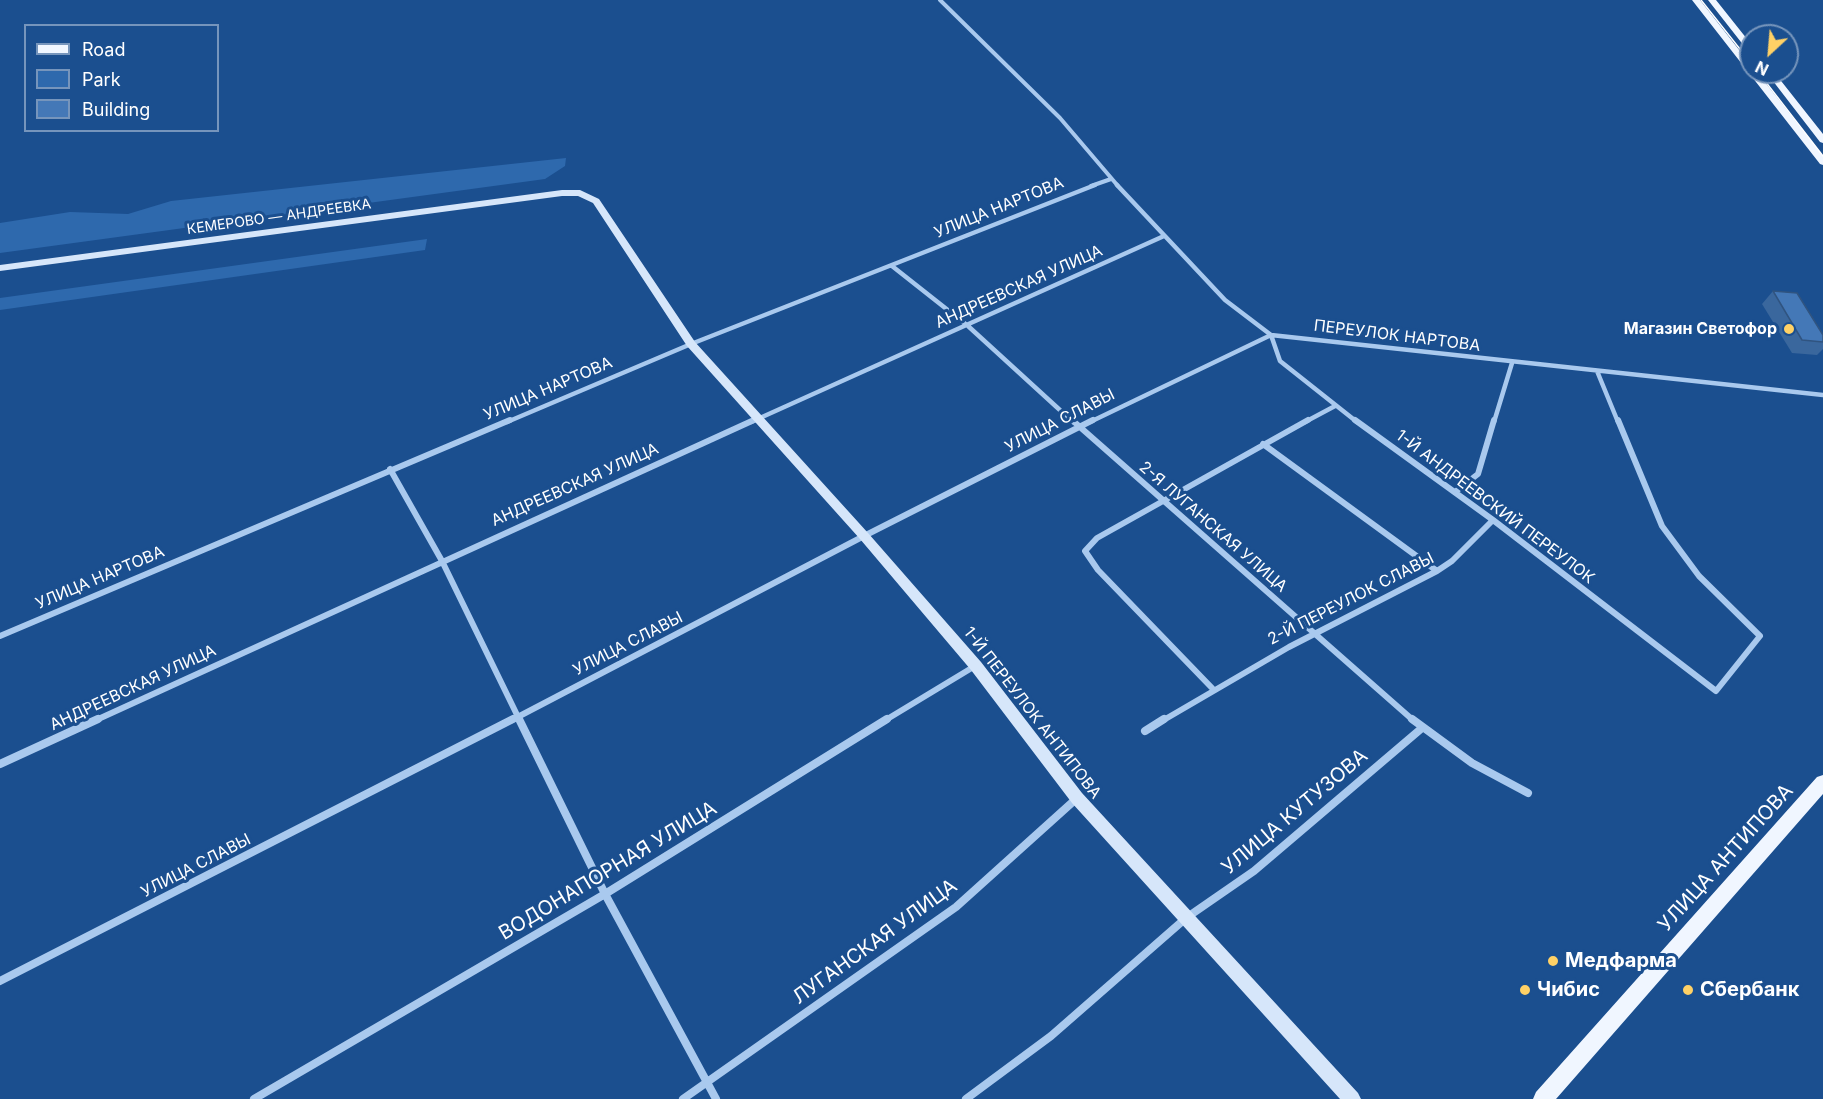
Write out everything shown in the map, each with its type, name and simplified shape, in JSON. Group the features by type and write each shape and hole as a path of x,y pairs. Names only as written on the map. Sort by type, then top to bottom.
{"main road":[{"path":"1696,0 1739,55"},
{"path":"1712,0 1739,34"},
{"path":"1762,84 1823,162"},
{"path":"1779,84 1823,140"},
{"name":"КЕМЕРОВО — АНДРЕЕВКА","path":"0,268 562,193 580,193 596,201 691,344"},
{"name":"1-Й ПЕРЕУЛОК АНТИПОВА","path":"691,344 864,536 976,666 1077,798 1352,1099"},
{"name":"УЛИЦА АНТИПОВА","path":"1543,1099 1823,782"}],"street":[{"path":"940,0 1060,118 1111,179 1225,300 1270,335"},
{"name":"УЛИЦА НАРТОВА","path":"0,636 390,469 691,344 1111,179"},
{"name":"АНДРЕЕВСКАЯ УЛИЦА","path":"0,764 756,418 968,326 1164,236"},
{"name":"2-Я ЛУГАНСКАЯ УЛИЦА","path":"892,266 968,326 1078,427 1422,728 1472,763 1528,793"},
{"name":"ПЕРЕУЛОК НАРТОВА","path":"1270,335 1823,395"},
{"name":"1-Й АНДРЕЕВСКИЙ ПЕРЕУЛОК","path":"1270,335 1280,361 1335,406 1493,520 1716,691 1760,636 1700,576 1662,526 1597,371"},
{"name":"УЛИЦА СЛАВЫ","path":"0,981 1078,427 1270,335"},
{"path":"1455,492 1478,474 1512,363"},
{"path":"1212,688 1098,570 1084,551 1097,538 1335,406"},
{"path":"1263,444 1437,571"},
{"path":"390,469 441,561 605,894 716,1099"},
{"name":"2-Й ПЕРЕУЛОК СЛАВЫ","path":"1145,730 1212,688 1312,633 1437,571 1452,561 1493,520"},
{"name":"ВОДОНАПОРНАЯ УЛИЦА","path":"254,1099 605,894 976,666"},
{"name":"УЛИЦА КУТУЗОВА","path":"966,1099 1051,1036 1186,918 1254,871 1422,728"},
{"name":"ЛУГАНСКАЯ УЛИЦА","path":"683,1099 956,907 1077,798"}],"green space":[{"path":"566,158 565,166 545,179 0,253 0,223 70,212 128,214 171,201"},
{"path":"427,239 425,250 0,310 0,298"}],"building":[{"path":"1773,291 1797,293 1823,335 1823,342 1802,340"}],"tram line":[{"path":"1701,0 1739,48"},
{"path":"1767,84 1823,156"}],"place":[{"name":"Магазин Светофор","path":"1789,329"},
{"name":"Медфарма","path":"1553,961"},
{"name":"Чибис","path":"1525,990"},
{"name":"Сбербанк","path":"1688,990"}]}
